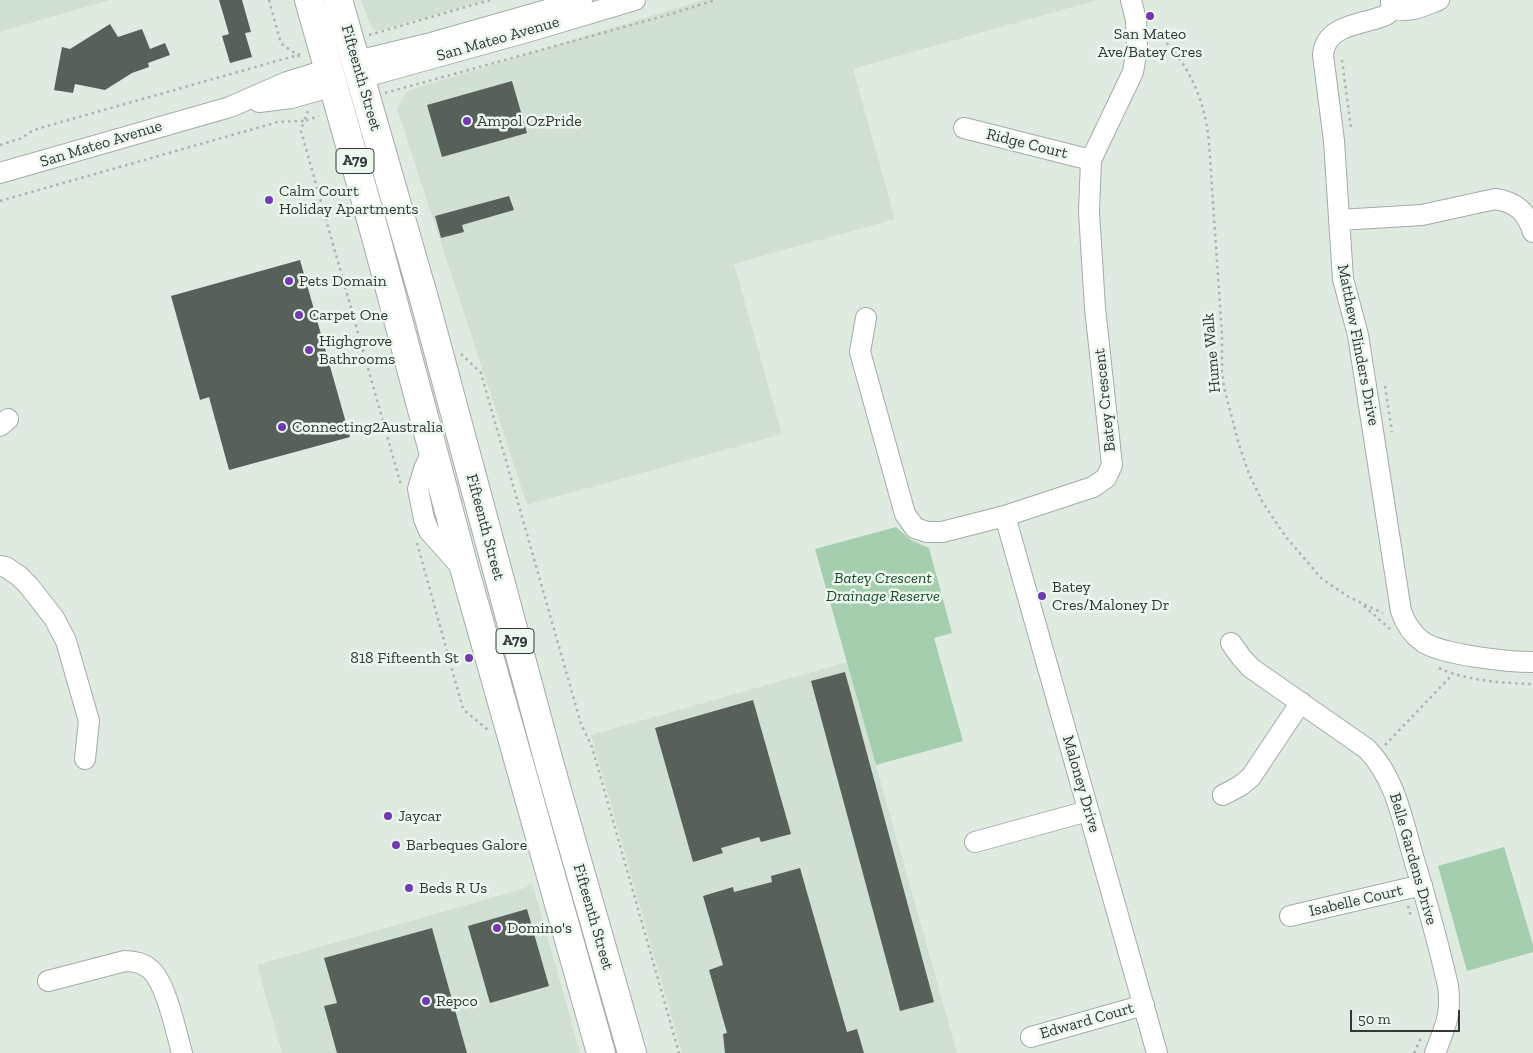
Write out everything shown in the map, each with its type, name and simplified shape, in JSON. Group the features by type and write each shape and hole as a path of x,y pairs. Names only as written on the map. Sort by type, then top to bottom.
{"highway":[{"name":"Fifteenth Street","path":"309,0 376,237 432,452 600,1053"},
{"name":"Fifteenth Street","path":"338,0 361,63 523,670 632,1053"},
{"path":"331,78 361,63"},
{"path":"395,309 425,302"},
{"path":"562,918 591,910"}],"street":[{"name":"San Mateo Avenue","path":"361,63 582,0"},
{"name":"San Mateo Avenue","path":"361,63 534,30 635,0"},
{"name":"Batey Crescent","path":"866,318 860,352 905,514 915,528 927,532 942,532 1005,516 1093,487 1106,478 1112,465 1095,299 1089,212 1091,160 1134,72 1137,49 1136,20 1131,0"},
{"path":"1391,4 1398,10 1409,10 1439,0"},
{"name":"Matthew Flinders Drive","path":"1391,4 1386,15 1337,31 1331,35 1324,47 1324,63 1332,124 1343,279 1358,335 1401,611 1405,622 1423,642 1441,649 1486,659 1533,662"},
{"name":"San Mateo Avenue","path":"0,174 230,107 287,82 331,78"},
{"name":"Ridge Court","path":"964,128 1091,160"},
{"path":"1339,220 1422,215 1494,199 1505,200 1523,211 1528,217 1533,232"},
{"name":"Maloney Drive","path":"1005,516 1157,1053"},
{"path":"0,566 6,567 29,586 54,618 66,641 90,721 85,759"},
{"name":"Belle Gardens Drive","path":"1231,643 1252,668 1354,738 1382,766 1395,794 1413,888 1444,966 1450,1003 1449,1017 1435,1053"},
{"path":"1223,795 1240,786 1251,777 1301,702"},
{"path":"975,842 1088,810"},
{"name":"Isabelle Court","path":"1290,916 1413,888"},
{"path":"48,981 125,961 145,965 152,970 163,988 182,1053"},
{"name":"Edward Court","path":"1031,1037 1144,1005"}],"path":[{"path":"0,145 22,138 40,128 298,55 283,45 280,40 269,0"},
{"path":"490,0 372,35 362,35 361,63 386,95 716,0"},
{"name":"Hume Walk","path":"1148,25 1185,65 1206,119 1224,387 1239,445 1249,474 1262,501 1286,537 1322,579 1368,607 1405,622"},
{"path":"0,201 278,122 304,121 301,131 402,491"},
{"path":"456,350 482,373 581,724 592,747 679,1053"},
{"path":"416,538 463,709 493,735"},
{"path":"1373,755 1453,674"},
{"path":"1413,888 1413,923"},
{"path":"1414,1053 1422,1035"}],"shaded area":[{"path":"0,0 110,0 0,32"},
{"path":"361,0 486,0 377,31 371,27"},
{"path":"703,0 1097,0 853,69 895,219 734,264 782,434 527,505 397,109 407,91"},
{"path":"847,662 957,1053 682,1053 591,735"},
{"path":"532,882 580,1053 282,1053 257,965 525,888"}],"green space":[{"name":"Batey Crescent Drainage Reserve","path":"896,527 911,540 929,548 952,633 934,638 963,741 876,765 815,549"},
{"path":"1504,847 1533,945 1533,952 1467,971 1438,866"}],"building":[{"path":"219,0 242,0 251,32 245,33 252,57 230,63 222,36 229,34"},
{"path":"110,24 118,37 142,29 150,49 165,43 170,55 148,63 149,67 132,73 105,90 75,84 73,93 54,90 62,47 70,49"},
{"path":"512,81 527,133 442,157 427,105"},
{"path":"509,196 514,210 462,225 464,232 441,238 435,216"},
{"path":"300,260 350,437 229,470 209,397 200,400 171,296"},
{"path":"845,672 934,1002 900,1011 811,681"},
{"path":"753,700 791,834 761,842 759,837 721,848 723,853 693,862 655,728"},
{"path":"800,868 847,1032 857,1029 864,1053 725,1053 723,1034 727,1033 709,970 723,965 703,896 733,887 734,892 772,882 771,876"},
{"path":"527,909 549,986 490,1003 468,926"},
{"path":"432,928 467,1053 337,1053 324,1006 337,1003 324,958"}],"place":[{"name":"San Mateo Ave/Batey Cres","path":"1150,16"},
{"name":"Ampol OzPride","path":"467,121"},
{"name":"Calm Court Holiday Apartments","path":"269,200"},
{"name":"Pets Domain","path":"289,281"},
{"name":"Carpet One","path":"299,315"},
{"name":"Highgrove Bathrooms","path":"309,350"},
{"name":"Connecting2Australia","path":"282,427"},
{"name":"Batey Cres/Maloney Dr","path":"1042,596"},
{"name":"818 Fifteenth St","path":"469,658"},
{"name":"Jaycar","path":"388,816"},
{"name":"Barbeques Galore","path":"396,845"},
{"name":"Beds R Us","path":"409,888"},
{"name":"Domino's","path":"497,928"},
{"name":"Repco","path":"426,1001"}]}
